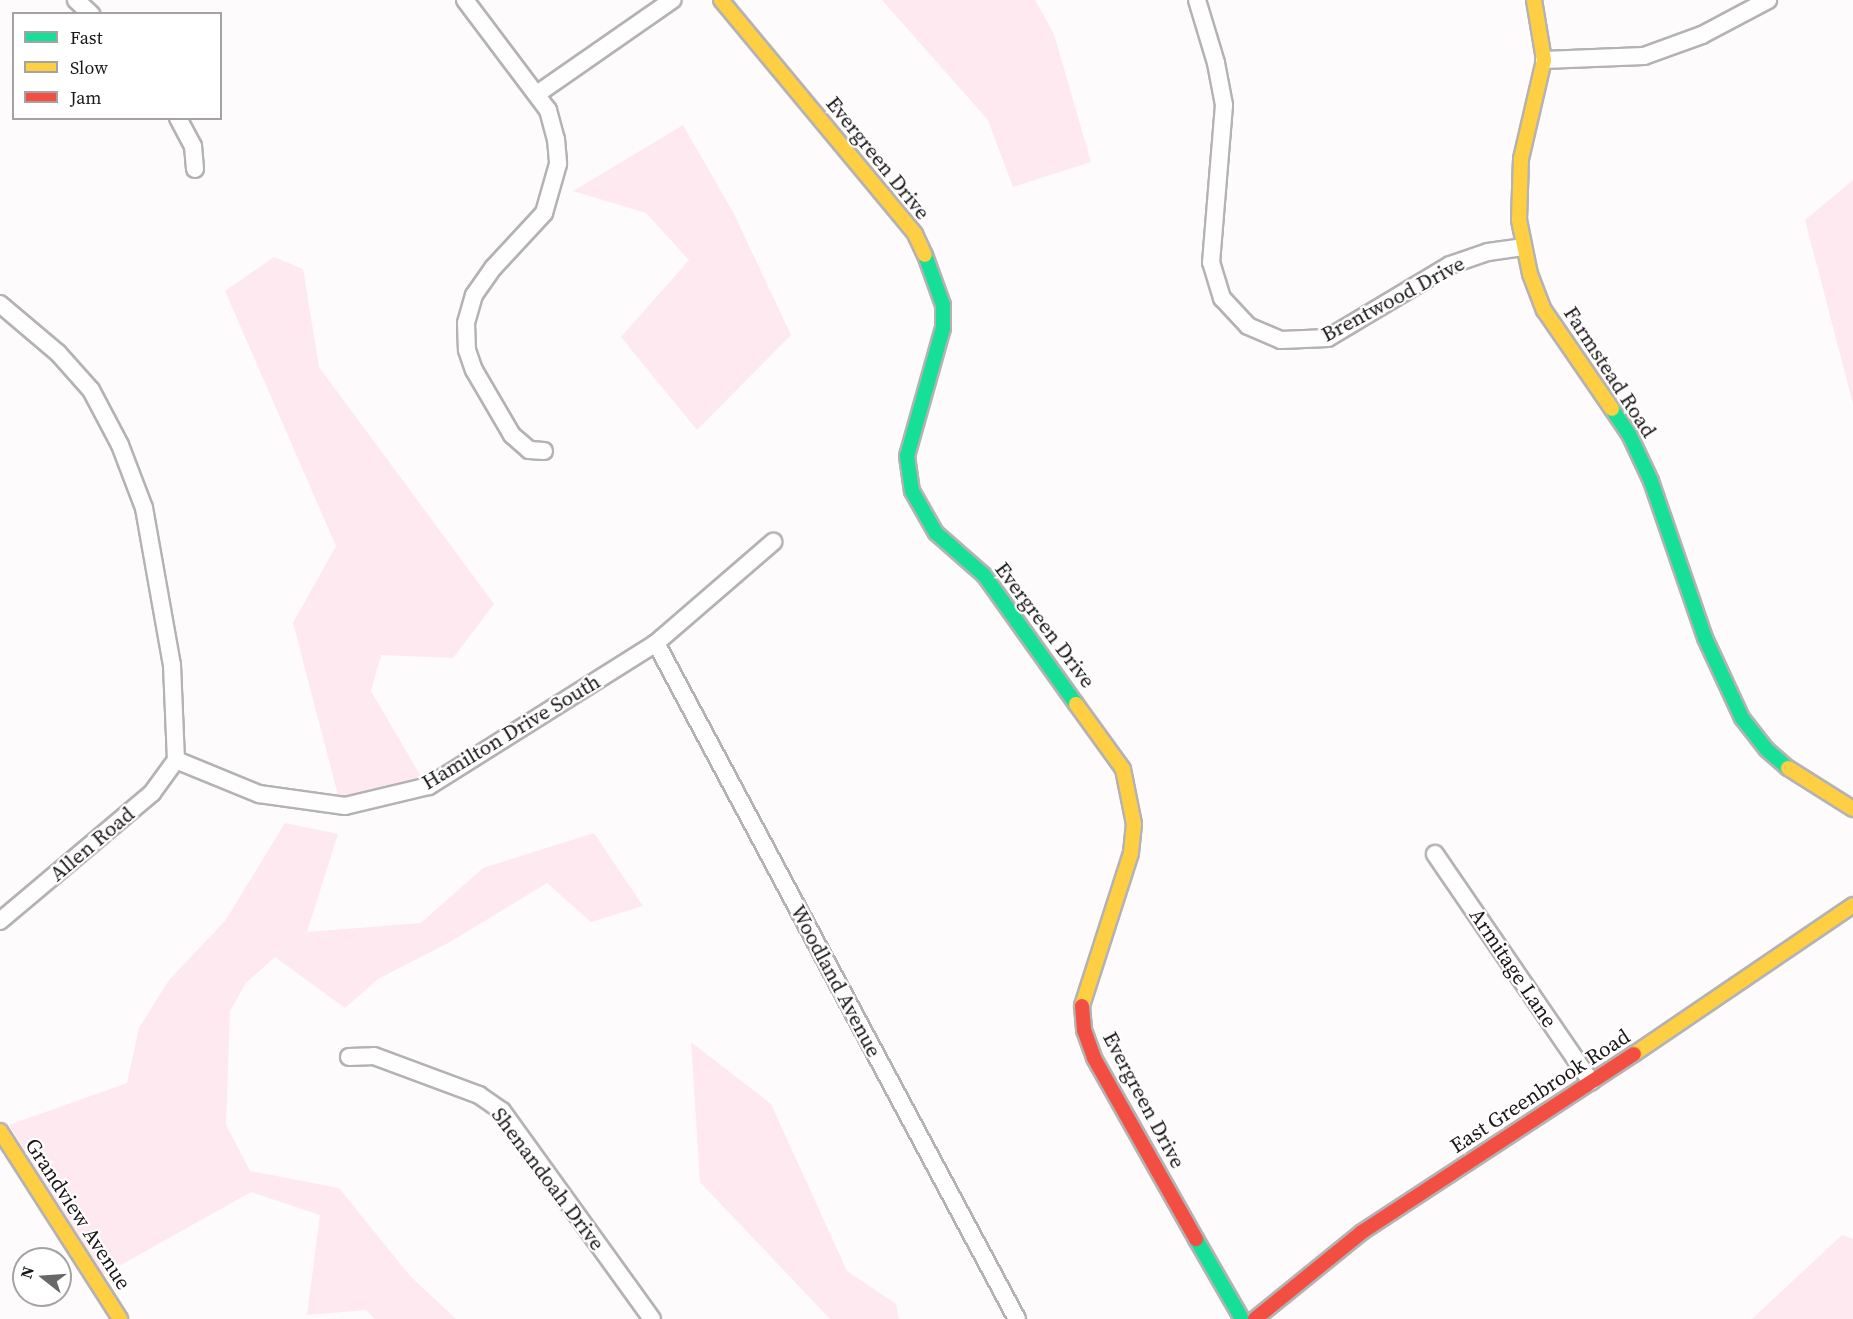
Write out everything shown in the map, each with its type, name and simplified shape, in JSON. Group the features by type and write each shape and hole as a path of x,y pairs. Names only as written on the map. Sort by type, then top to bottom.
{"street":[{"path":"76,0 89,12"},
{"path":"465,0 548,110 556,139 553,188 544,213 494,268 474,296 466,323 467,350 474,370 512,435 529,450 543,451"},
{"path":"537,94 672,0"},
{"name":"Evergreen Drive","path":"722,0 915,234 933,272 943,305 943,328 907,456 912,491 936,533 984,575 1123,769 1134,824 1131,853 1088,980 1082,1003 1084,1030 1094,1058 1242,1319"},
{"name":"Brentwood Drive","path":"1197,0 1216,63 1224,105 1211,262 1222,298 1248,326 1281,340 1328,338 1450,265 1488,252 1523,247"},
{"name":"Farmstead Road","path":"1534,0 1544,60 1521,159 1519,220 1523,247 1544,310 1629,434 1651,481 1705,638 1743,718 1766,749 1799,778 1853,809"},
{"path":"1544,60 1644,56 1692,39 1768,0"},
{"path":"179,120 193,146 195,170"},
{"path":"0,304 58,353 91,390 120,445 144,508 172,665 176,760"},
{"name":"Hamilton Drive South","path":"176,760 259,794 345,806 429,786 656,643 773,542"},
{"name":"Woodland Avenue","path":"656,643 1017,1319"},
{"name":"Allen Road","path":"0,921 152,794 176,760"},
{"name":"Armitage Lane","path":"1435,854 1591,1082"},
{"name":"East Greenbrook Road","path":"1255,1319 1362,1233 1591,1082 1853,904"},
{"name":"Shenandoah Drive","path":"349,1057 374,1056 479,1095 502,1112 652,1319"},
{"name":"Grandview Avenue","path":"0,1131 120,1319"}],"shaded area":[{"path":"882,0 1035,0 1054,34 1091,162 1013,187 988,120"},
{"path":"683,125 734,214 791,335 697,430 621,337 689,260 646,213 573,191"},
{"path":"1853,180 1853,404 1805,220"},
{"path":"274,257 303,269 319,367 494,604 453,658 381,655 371,691 423,780 339,799 293,623 336,546 225,291"},
{"path":"285,823 338,834 307,932 421,923 483,868 594,833 643,906 591,922 547,883 450,942 378,979 345,1008 275,957 246,983 230,1011 226,1125 250,1171 339,1188 410,1276 456,1319 375,1319 366,1310 307,1315 320,1215 251,1192 103,1275 9,1125 127,1083 139,1028 169,980 225,921"},
{"path":"691,1042 771,1104 847,1271 896,1304 899,1319 830,1319 700,1182"},
{"path":"1842,1235 1853,1239 1853,1319 1752,1319"}],"traffic: fast":[{"path":"925,255 943,305 943,328 907,456 912,491 936,533 984,575 1076,704"},
{"path":"1612,409 1629,434 1651,481 1705,638 1742,718 1766,749 1788,768"},
{"path":"1196,1239 1242,1319"}],"traffic: slow":[{"path":"721,0 915,234 925,255"},
{"path":"1534,0 1544,60 1521,159 1519,220 1530,274 1544,310 1612,409"},
{"path":"1076,704 1123,769 1134,824 1131,853 1082,1006"},
{"path":"1788,768 1853,809"},
{"path":"1634,1054 1853,905"},
{"path":"0,1131 120,1319"}],"traffic: jam":[{"path":"1082,1006 1084,1030 1094,1058 1196,1239"},
{"path":"1255,1319 1362,1232 1634,1054"}]}
